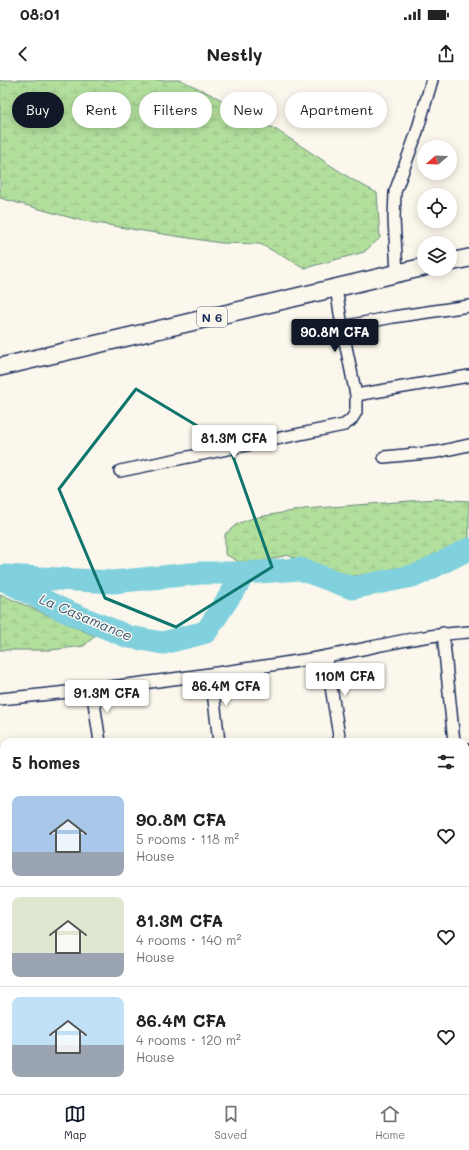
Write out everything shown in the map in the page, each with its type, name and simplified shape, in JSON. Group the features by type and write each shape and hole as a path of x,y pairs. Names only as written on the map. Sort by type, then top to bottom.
{"main road":[{"path":"457,261 469,258"},
{"name":"N 6","path":"0,367 417,269"}],"street":[{"path":"397,273 394,219 395,192 416,134 432,80"},
{"path":"120,472 344,425 351,420 356,412 356,394 342,327 336,287"},
{"path":"342,327 393,317 469,306"},
{"path":"356,394 469,376"},
{"path":"384,457 437,452 469,445"},
{"path":"0,699 92,690 211,675 326,656 443,634 469,632"},
{"path":"443,634 454,738"},
{"path":"326,656 339,738"},
{"path":"211,675 219,738"},
{"path":"92,690 99,738"}],"highlighted area":[{"path":"136,389 229,445 272,567 176,627 105,598 59,489"}],"green space":[{"path":"0,80 181,80 206,92 139,92 139,128 212,128 212,95 220,99 220,128 273,128 353,180 377,193 380,238 364,252 305,268 260,244 221,243 79,220 0,198"},
{"path":"436,499 469,501 469,537 419,568 345,577 287,555 246,566 225,554 225,534 237,524 253,518 304,509"},
{"path":"0,594 95,636 84,646 51,650 0,650"}],"waterway":[{"name":"La Casamance","path":"0,578 63,610 129,637 163,643 206,632 245,573 300,569 352,588 417,575 469,549"},
{"path":"4,576 113,582 201,573 245,573"}]}
